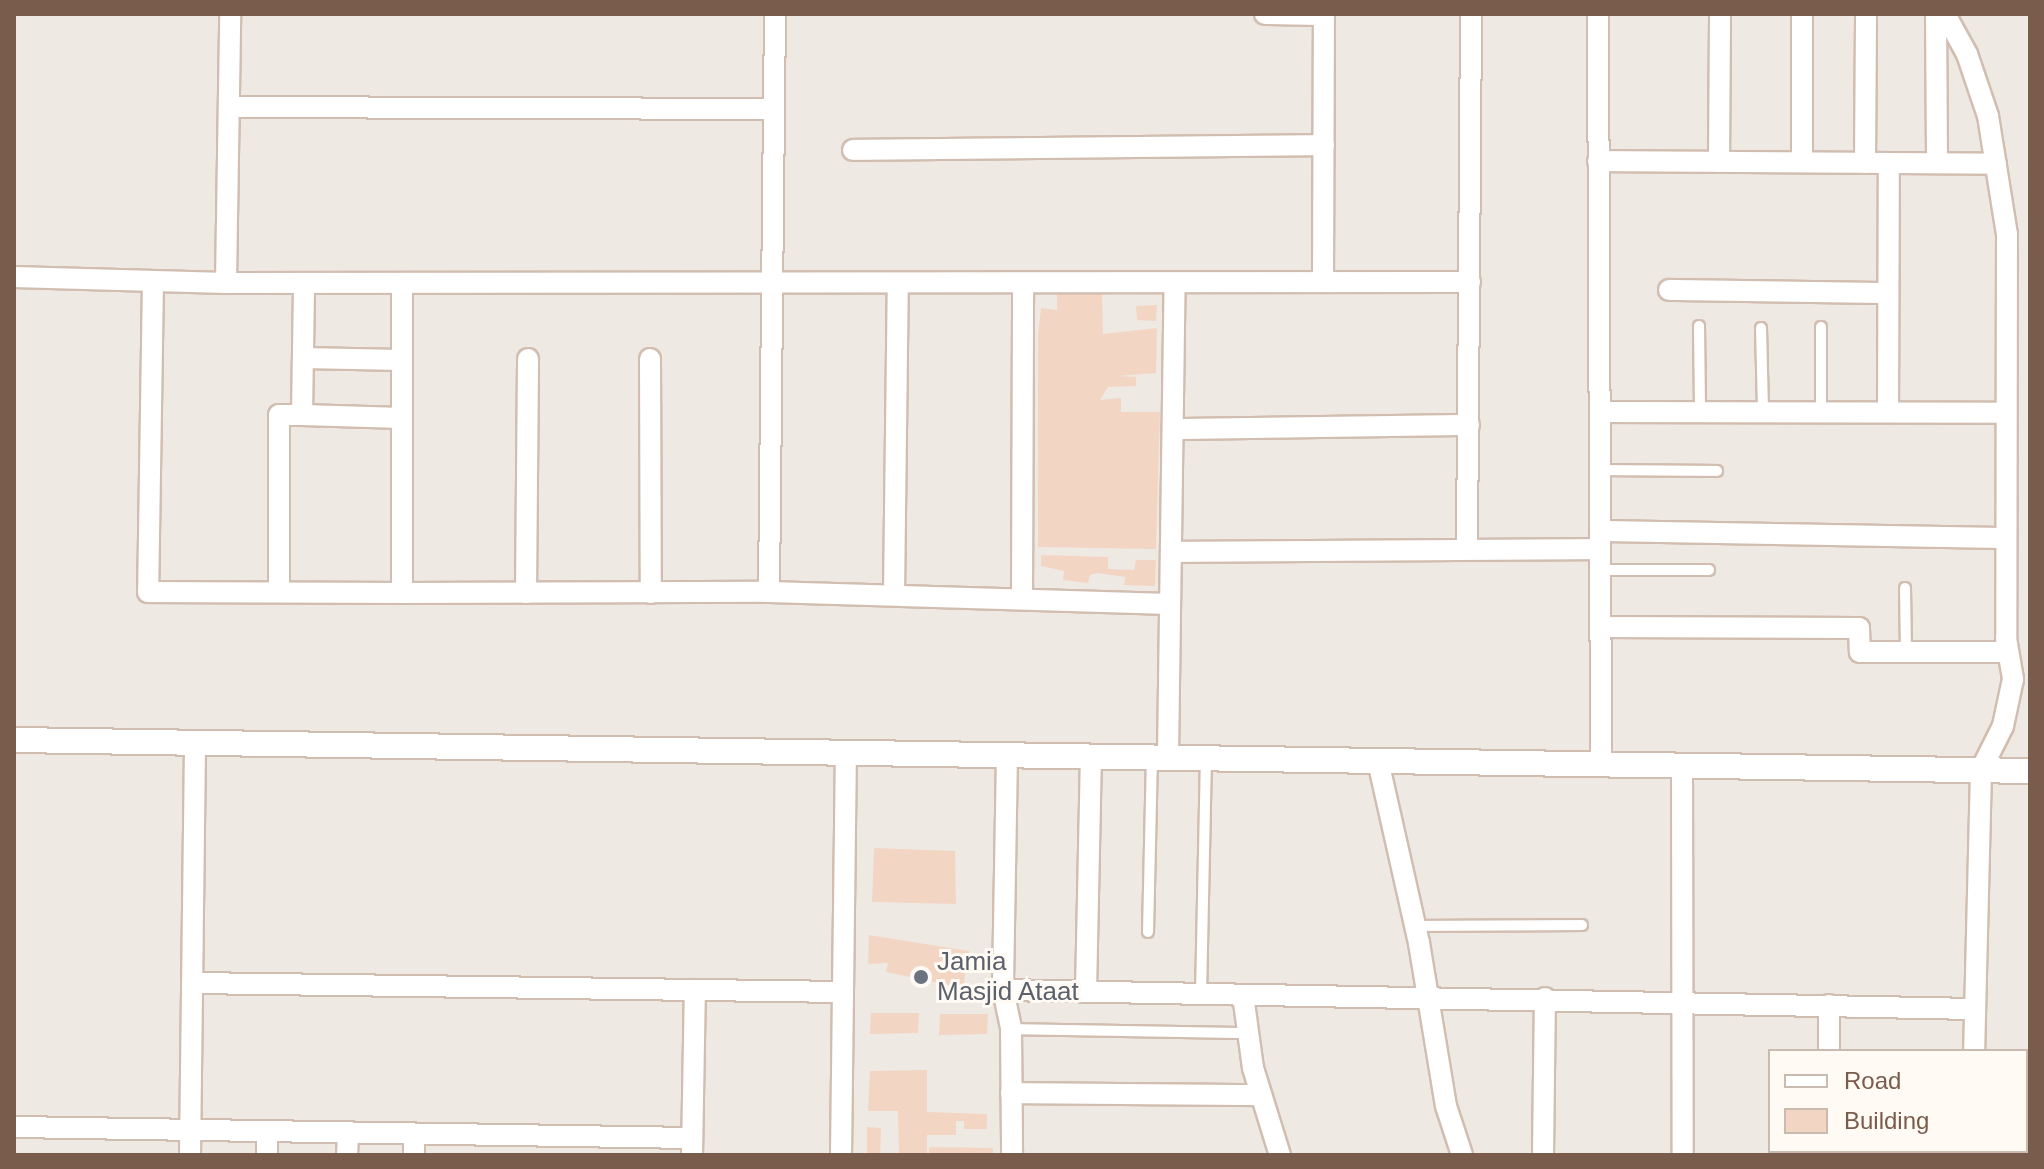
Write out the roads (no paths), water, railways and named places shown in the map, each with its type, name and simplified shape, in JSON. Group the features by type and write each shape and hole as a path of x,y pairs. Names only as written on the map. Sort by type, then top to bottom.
{"street":[{"path":"226,283 230,14"},
{"path":"769,592 769,283 775,14"},
{"path":"1265,14 1324,14 1323,282"},
{"path":"1467,548 1471,14"},
{"path":"1598,14 1601,764"},
{"path":"1719,162 1720,14"},
{"path":"1802,14 1802,162"},
{"path":"1865,163 1866,14"},
{"path":"1936,14 1937,163"},
{"path":"1945,14 1984,104 2007,234 2005,538 2008,652 2013,679 2005,715 1981,770 1974,1049"},
{"path":"229,107 773,109"},
{"path":"853,150 1324,145"},
{"path":"1598,161 1996,164"},
{"path":"1888,412 1889,163"},
{"path":"14,277 226,283 1470,282"},
{"path":"153,281 148,592 769,592 1170,604"},
{"path":"302,415 304,283"},
{"path":"402,283 402,593"},
{"path":"894,595 898,283"},
{"path":"1160,756 1170,604 1175,283"},
{"path":"1022,598 1023,284"},
{"path":"1669,290 1888,293"},
{"path":"303,358 402,360"},
{"path":"526,593 528,359"},
{"path":"650,359 651,593"},
{"path":"1600,412 2005,413"},
{"path":"279,592 279,415 402,418"},
{"path":"1173,429 1469,425"},
{"path":"1171,552 1467,548 1600,540 2005,538"},
{"path":"1601,627 1859,628 1860,652 2008,652"},
{"path":"14,740 2030,771"},
{"path":"190,1155 195,742"},
{"path":"841,1155 846,752"},
{"path":"1007,755 1003,990 1011,1029 1012,1155"},
{"path":"1086,992 1091,756"},
{"path":"1378,761 1415,926 1446,1106 1462,1155"},
{"path":"1682,765 1683,1155"},
{"path":"192,983 843,992"},
{"path":"14,1127 348,1134 414,1145 692,1146 695,990"},
{"path":"1003,990 1201,995 1428,995 1974,1009"},
{"path":"1243,995 1261,1095 1280,1155"},
{"path":"1543,1155 1545,998"},
{"path":"1829,1005 1829,1049"},
{"path":"1011,1093 1261,1095"},
{"path":"267,1132 267,1155"},
{"path":"347,1155 348,1134"}],"lane":[{"path":"1699,326 1700,412"},
{"path":"1821,327 1821,412"},
{"path":"1761,328 1763,412"},
{"path":"1600,470 1717,471"},
{"path":"1600,570 1709,570"},
{"path":"1905,588 1906,652"},
{"path":"1148,932 1160,756"},
{"path":"1201,995 1206,757"},
{"path":"1415,926 1582,925"},
{"path":"1011,1029 1248,1033"}],"place":[{"name":"Jamia Masjid Ataat","path":"921,977"}]}
